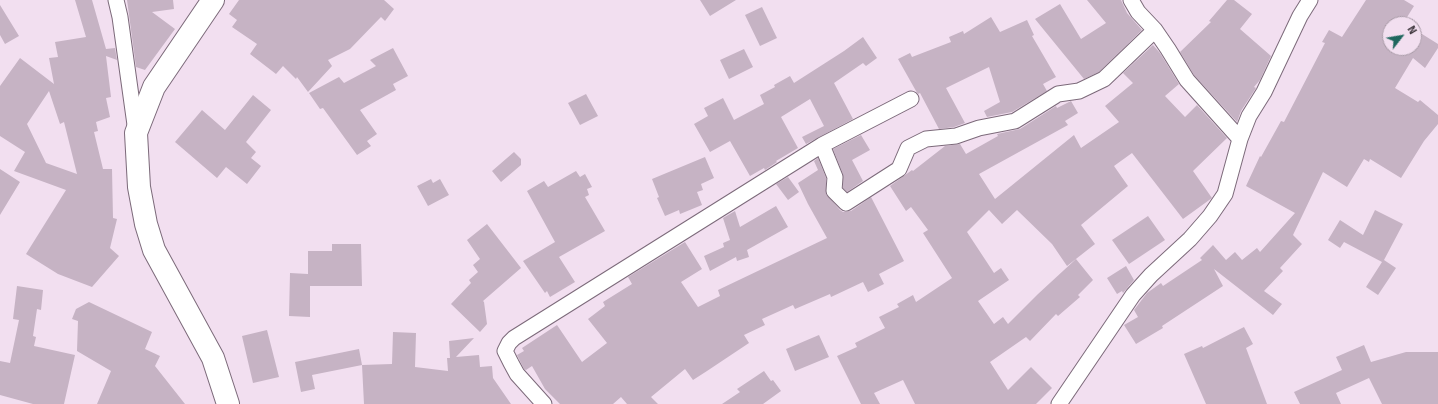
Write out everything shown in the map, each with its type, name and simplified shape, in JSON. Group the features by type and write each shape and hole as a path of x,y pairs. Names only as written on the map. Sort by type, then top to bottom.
{"main road":[{"path":"213,0 154,87 136,133 139,186 146,224 152,243 213,358 228,404"}],"street":[{"path":"116,0 120,17 136,133"},
{"path":"1131,0 1138,12 1155,30 1187,80 1240,139"},
{"path":"1059,404 1133,296 1151,275 1190,239 1210,216 1225,194 1240,139 1250,116 1264,92 1300,16 1310,0"},
{"path":"822,145 835,177 834,191 846,203 899,169 908,148 926,139 956,136 979,128 1015,121 1058,94 1079,91 1104,79 1155,30"},
{"path":"544,404 517,374 508,357 506,351 509,343 514,338 822,145 911,99"}],"building":[{"path":"75,0 92,0 106,49 115,48 117,60 106,56 111,97 106,98 110,117 96,122 98,131 94,132 103,169 112,169 113,218 117,219 110,248 119,256 92,287 58,274 26,254 66,190 14,171 25,152 0,136 0,86 20,58 54,84 49,58 58,57 55,42 86,37","holes":["49,91 60,124 64,122 77,174 46,163 27,124"]},
{"path":"127,0 173,0 174,9 152,12 175,29 145,70 136,67"},
{"path":"239,0 384,0 394,9 385,21 381,17 350,49 328,60 332,66 308,92 297,77 296,79 283,66 276,74 250,54 257,44 232,27 237,20 229,14"},
{"path":"700,0 736,0 710,16"},
{"path":"1087,0 1121,0 1127,13 1142,30 1099,72 1084,79 1035,19 1060,4 1081,39 1106,23"},
{"path":"1227,0 1234,0 1252,14 1240,29 1271,56 1260,80 1254,87 1256,88 1241,111 1237,122 1194,75 1180,52 1211,22 1209,21"},
{"path":"1366,0 1404,0 1414,6 1408,16 1382,16 1382,56 1422,56 1422,34 1438,44 1438,48 1425,68 1413,58 1395,88 1418,102 1420,100 1438,115 1438,124 1424,141 1401,178 1370,159 1369,162 1364,159 1347,187 1323,172 1293,235 1302,244 1280,268 1283,271 1264,291 1282,304 1273,315 1214,269 1223,286 1162,326 1163,328 1136,344 1124,325 1138,317 1134,310 1147,293 1161,283 1163,286 1202,260 1200,258 1213,245 1226,260 1235,252 1242,260 1257,248 1260,252 1295,213 1246,186 1260,156 1261,157 1281,121 1284,122 1325,43 1322,42 1329,30 1342,37"},
{"path":"0,5 19,36 5,44 0,35"},
{"path":"762,7 777,38 760,46 745,15"},
{"path":"991,17 1000,32 1027,20 1034,35 1032,36 1056,77 1043,84 1047,91 1012,112 987,117 984,111 1000,102 989,67 946,88 965,123 954,127 939,129 920,93 918,94 916,91 898,59 910,53 912,57 951,42 949,37 963,31 964,34"},
{"path":"863,37 877,58 866,66 863,63 834,83 853,119 806,144 802,137 824,126 810,99 781,117 798,148 776,161 777,162 765,170 764,168 750,176 730,141 710,152 694,124 708,116 704,108 723,98 734,120 764,104 760,95 775,87 774,85 790,76 794,83"},
{"path":"1153,45 1160,53 1179,84 1165,96 1185,117 1197,105 1227,138 1193,171 1212,198 1183,219 1132,153 1114,166 1128,186 1081,225 1095,244 1067,266 1052,244 1017,210 1002,224 989,210 967,232 994,273 1001,268 1009,280 978,301 994,324 1003,317 1008,324 1076,259 1093,280 1078,295 1080,297 1058,316 1056,314 1030,341 1026,337 990,362 1008,390 1031,367 1052,388 1036,404 915,404 903,380 874,393 880,404 861,404 837,356 857,347 855,343 885,328 879,317 899,307 897,304 913,295 916,302 952,278 923,233 928,230 911,207 906,211 890,186 912,170 913,171 945,146 960,144 966,154 998,136 997,134 1020,129 1056,106 1057,108 1071,101 1078,113 1065,121 1068,125 979,174 995,199 1074,135 1081,148 1119,122 1105,106 1133,83 1123,73"},
{"path":"393,48 408,76 393,84 396,90 360,110 377,134 367,141 371,146 357,155 323,108 320,109 309,93 339,77 344,83 376,66 370,60"},
{"path":"744,49 753,67 729,79 720,60"},
{"path":"586,94 598,116 580,125 568,103"},
{"path":"253,95 271,110 246,142 256,152 251,158 261,166 247,184 226,167 217,178 175,142 202,110 225,130"},
{"path":"861,135 870,150 852,160 863,181 847,192 843,188 843,174 833,149"},
{"path":"514,152 521,159 521,165 501,182 492,171"},
{"path":"705,157 714,178 701,184 703,190 697,192 702,205 680,214 679,210 665,216 657,198 659,197 652,179"},
{"path":"818,158 826,178 826,194 840,210 843,212 851,211 871,197 904,261 879,274 884,284 868,292 863,282 831,297 830,294 795,309 793,305 762,319 765,325 744,335 749,343 693,380 685,369 651,397 658,404 627,404 621,397 613,404 560,404 545,389 532,366 526,370 524,369 517,355 524,351 522,348 557,325 582,362 607,343 588,319 605,306 603,302 632,284 628,277 685,242 702,269 681,282 698,307 720,296 718,290 827,238 798,183 818,170 814,161"},
{"path":"0,169 20,182 0,215"},
{"path":"576,171 580,177 585,174 592,187 587,189 589,195 585,197 605,231 559,257 575,282 550,297 547,291 545,293 523,261 555,242 527,191 544,181 548,187"},
{"path":"788,177 799,192 788,200 776,184"},
{"path":"431,179 433,183 440,179 449,195 428,206 417,186"},
{"path":"776,206 788,227 747,250 749,257 737,261 736,257 710,271 704,256 724,247 723,243 730,240 723,218 735,211 740,227"},
{"path":"1375,210 1403,224 1384,260 1396,268 1378,295 1366,287 1382,262 1344,242 1340,248 1328,240 1340,220 1363,235"},
{"path":"1148,216 1165,240 1129,264 1112,240"},
{"path":"487,224 521,268 483,301 487,324 480,332 451,304 471,283 469,280 478,272 473,265 480,259 467,240"},
{"path":"332,244 361,244 362,286 310,286 310,317 289,316 290,273 308,274 308,251 332,251"},
{"path":"1126,266 1134,280 1123,293 1122,291 1117,294 1107,278"},
{"path":"17,286 43,290 41,310 37,309 33,336 36,337 34,346 75,355 64,404 33,404 0,395 0,361 10,363 19,320 13,319"},
{"path":"89,302 152,332 145,349 160,356 155,366 185,404 97,404 111,371 77,351 78,321 72,319 76,309"},
{"path":"1244,327 1253,344 1246,348 1267,404 1206,404 1184,354 1202,346 1203,348"},
{"path":"267,330 279,377 253,383 242,336"},
{"path":"393,332 416,333 415,367 448,371 447,358 450,358 449,341 474,338 456,357 479,355 480,367 492,366 493,378 511,404 364,404 362,365 392,364"},
{"path":"819,335 829,357 795,371 786,349"},
{"path":"1364,345 1371,362 1406,352 1438,352 1438,404 1382,404 1369,378 1336,393 1341,404 1300,404 1294,392 1342,370 1336,357"},
{"path":"359,349 362,365 312,375 315,389 301,392 295,362"},
{"path":"764,371 781,391 763,404 722,404 740,392 737,389"}]}
